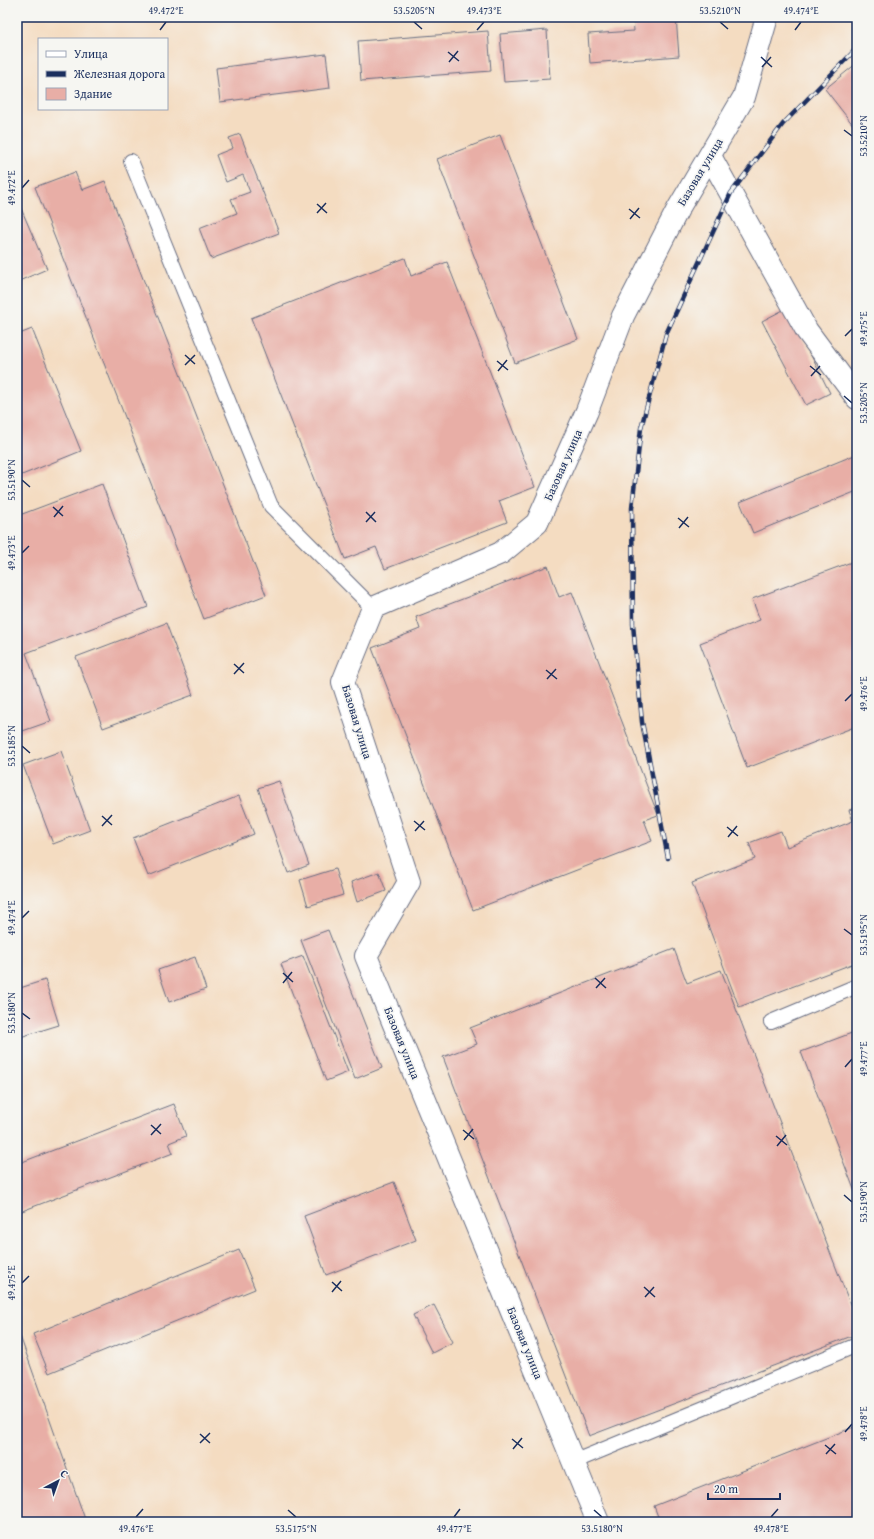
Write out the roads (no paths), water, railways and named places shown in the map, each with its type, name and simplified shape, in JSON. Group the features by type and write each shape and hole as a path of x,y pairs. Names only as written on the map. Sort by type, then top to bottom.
{"street":[{"name":"Базовая улица","path":"598,1522 366,956 409,882 343,682 373,608 501,554 538,523 587,411 623,316 678,209 744,97 766,17"},
{"path":"710,156 808,331 857,398"}],"lane":[{"path":"131,161 271,506 373,608"},
{"path":"771,1022 857,986"},
{"path":"574,1462 857,1345"}],"railway":[{"path":"668,858 642,722 633,624 632,508 641,428 666,334 731,193 783,124 857,48"}]}
